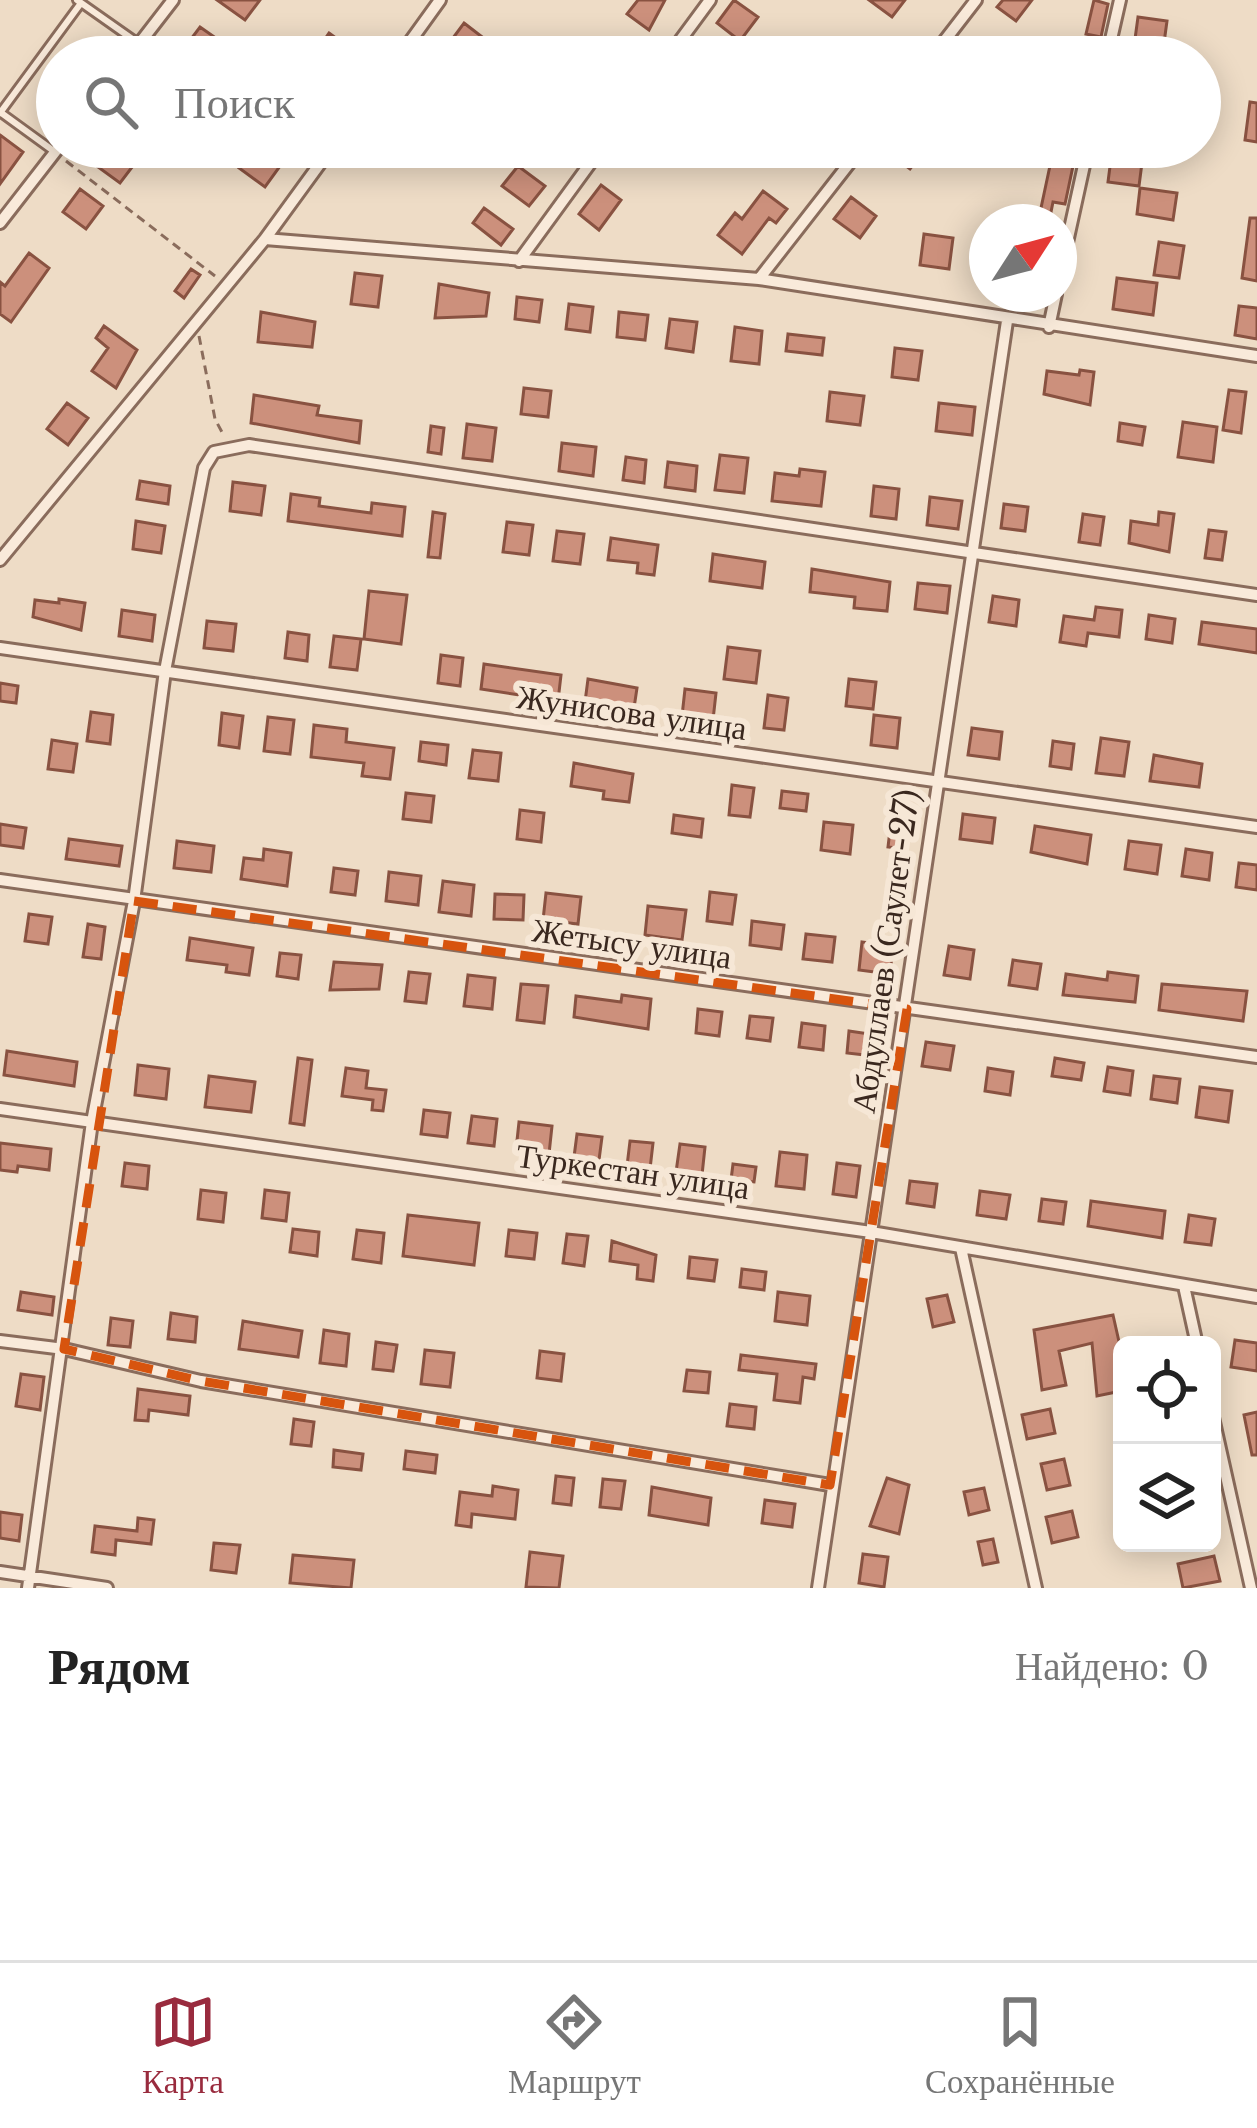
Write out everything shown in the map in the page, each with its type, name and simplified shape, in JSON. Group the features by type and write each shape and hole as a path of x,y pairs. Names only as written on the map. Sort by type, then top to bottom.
{"street":[{"path":"145,36 173,0"},
{"path":"413,36 440,0"},
{"path":"683,36 710,0"},
{"path":"948,36 976,0"},
{"path":"1112,36 1120,0"},
{"path":"0,223 43,168"},
{"path":"0,560 265,239 317,168"},
{"path":"519,261 587,168"},
{"path":"759,279 846,168"},
{"path":"1075,204 1083,168"},
{"path":"265,239 759,279 1007,321 1257,356"},
{"path":"1048,327 1052,312"},
{"name":"Абдуллаев (Саулет-27)","path":"818,1588 1007,321"},
{"path":"29,1582 92,1122 134,901 165,671 204,468 214,452 229,446 1257,595"},
{"name":"Жунисова улица","path":"0,648 1257,827"},
{"name":"Жетысу улица","path":"0,880 1257,1057"},
{"name":"Туркестан улица","path":"0,1109 871,1232 1257,1297"},
{"path":"961,1248 1036,1588"},
{"path":"1184,1286 1195,1336"},
{"path":"0,1341 64,1349 201,1381 830,1485"},
{"path":"1219,1444 1251,1588"},
{"path":"0,1572 29,1582 107,1588"}],"lane":[{"path":"54,36 79,1 128,36"},
{"path":"36,61 0,112 36,136"}],"path":[{"path":"80,168 226,285"},
{"path":"196,322 214,419 229,446"}],"highlighted area":[{"path":"134,901 907,1009 830,1485 201,1381 64,1349"}],"building":[{"path":"217,0 260,0 245,20"},
{"path":"638,0 665,0 649,30 627,14"},
{"path":"734,0 758,17 744,36 734,36 717,23"},
{"path":"869,0 905,0 892,17"},
{"path":"1003,0 1032,0 1016,21 997,7"},
{"path":"1094,0 1108,4 1101,36 1086,34"},
{"path":"1138,17 1167,21 1165,36 1135,36"},
{"path":"464,23 481,36 454,36"},
{"path":"1250,102 1257,103 1257,142 1245,140"},
{"path":"0,135 23,152 0,184"},
{"path":"99,168 131,168 120,183"},
{"path":"239,168 279,168 265,187"},
{"path":"521,168 545,186 529,206 502,186"},
{"path":"1050,168 1073,168 1065,204 1042,204"},
{"path":"1110,168 1141,168 1139,186 1108,182"},
{"path":"601,185 621,200 599,230 579,214"},
{"path":"1140,188 1177,193 1173,220 1137,214"},
{"path":"80,189 103,206 86,229 63,212"},
{"path":"763,191 787,209 776,223 769,218 742,254 718,235 735,213 742,219"},
{"path":"851,197 876,216 860,238 834,219"},
{"path":"484,208 513,229 501,245 473,223"},
{"path":"1250,218 1257,218 1257,281 1242,278"},
{"path":"924,234 953,238 949,269 920,265"},
{"path":"1159,242 1184,246 1179,278 1154,275"},
{"path":"29,253 49,268 11,322 0,314 0,282 5,286"},
{"path":"191,269 200,275 184,298 175,291"},
{"path":"355,273 382,276 378,307 351,304"},
{"path":"1117,278 1157,283 1153,315 1113,309"},
{"path":"439,284 489,293 486,316 435,318"},
{"path":"517,297 542,300 539,322 515,319"},
{"path":"569,304 593,307 590,332 566,329"},
{"path":"1239,306 1257,308 1257,339 1235,335"},
{"path":"261,312 315,322 312,347 258,342"},
{"path":"619,312 648,315 645,340 617,337"},
{"path":"670,319 697,322 693,352 666,348"},
{"path":"104,326 137,350 116,388 92,371 108,348 96,338"},
{"path":"735,327 762,331 759,364 731,361"},
{"path":"788,334 824,338 822,355 786,351"},
{"path":"895,348 922,351 918,380 892,377"},
{"path":"1080,370 1094,372 1090,405 1044,394 1047,371 1079,375"},
{"path":"524,388 551,391 548,417 521,414"},
{"path":"1229,390 1246,392 1241,433 1223,430"},
{"path":"830,392 864,396 860,425 827,421"},
{"path":"254,395 319,406 317,415 361,421 359,443 251,423"},
{"path":"67,403 88,418 68,445 47,429"},
{"path":"939,403 975,407 972,435 936,431"},
{"path":"1183,422 1217,427 1213,462 1178,457"},
{"path":"1120,423 1145,427 1142,445 1118,441"},
{"path":"467,424 496,428 492,461 463,458"},
{"path":"431,426 444,428 441,454 428,452"},
{"path":"562,443 596,447 593,476 559,471"},
{"path":"720,455 748,458 744,493 715,490"},
{"path":"626,457 646,460 644,483 623,480"},
{"path":"668,462 697,466 695,491 665,487"},
{"path":"800,469 825,472 821,506 772,501 775,473 799,476"},
{"path":"140,481 170,486 168,504 137,499"},
{"path":"233,482 265,486 261,515 230,511"},
{"path":"874,486 899,489 896,519 871,516"},
{"path":"291,494 320,498 319,506 371,513 372,503 405,507 402,536 288,521"},
{"path":"930,497 962,501 958,529 927,525"},
{"path":"1004,504 1028,507 1025,531 1001,528"},
{"path":"433,512 445,514 440,558 428,557"},
{"path":"1159,512 1174,514 1169,552 1129,543 1131,521 1158,525"},
{"path":"1083,514 1104,517 1100,545 1079,542"},
{"path":"136,521 165,526 161,553 133,549"},
{"path":"507,522 533,525 529,555 503,552"},
{"path":"1209,530 1226,532 1222,560 1205,558"},
{"path":"557,531 584,534 580,564 553,561"},
{"path":"611,538 658,545 654,575 637,573 638,563 608,560"},
{"path":"713,554 765,562 762,588 710,581"},
{"path":"812,569 890,582 887,611 854,608 855,597 810,592"},
{"path":"918,583 950,586 947,613 915,609"},
{"path":"369,591 407,595 401,644 364,639"},
{"path":"993,596 1019,600 1016,626 989,622"},
{"path":"59,599 85,603 81,630 33,617 35,600 59,603"},
{"path":"1096,607 1122,610 1119,637 1088,633 1086,646 1060,642 1064,616 1094,620"},
{"path":"122,610 155,615 152,641 119,636"},
{"path":"1149,615 1175,619 1172,643 1146,639"},
{"path":"207,621 236,624 233,651 204,648"},
{"path":"1202,622 1257,629 1257,653 1199,644"},
{"path":"288,632 309,635 307,661 285,658"},
{"path":"334,636 361,639 357,670 330,667"},
{"path":"728,647 760,651 756,683 724,679"},
{"path":"441,655 463,658 460,686 438,683"},
{"path":"484,664 561,675 558,701 481,689"},
{"path":"588,679 637,688 634,708 585,702"},
{"path":"849,679 876,682 873,709 846,706"},
{"path":"0,683 18,686 16,703 0,701"},
{"path":"685,689 716,693 713,720 682,716"},
{"path":"768,695 788,698 784,730 764,728"},
{"path":"91,712 113,715 110,744 87,741"},
{"path":"222,713 243,716 239,748 219,745"},
{"path":"874,715 900,718 897,748 871,745"},
{"path":"268,717 294,720 290,754 264,751"},
{"path":"314,725 347,729 346,742 394,748 390,779 362,776 364,763 311,757"},
{"path":"972,728 1002,732 999,759 968,755"},
{"path":"1101,738 1129,742 1124,776 1096,773"},
{"path":"52,740 77,744 73,772 48,769"},
{"path":"1053,741 1074,744 1071,769 1050,766"},
{"path":"421,742 448,745 446,765 419,761"},
{"path":"473,750 501,753 498,781 469,778"},
{"path":"1154,755 1202,764 1199,787 1150,781"},
{"path":"574,763 633,774 629,802 603,799 604,791 571,786"},
{"path":"732,785 754,788 750,817 729,815"},
{"path":"782,791 808,794 806,811 780,808"},
{"path":"406,793 434,796 431,822 403,819"},
{"path":"520,810 544,813 541,842 517,839"},
{"path":"963,814 995,818 992,843 960,839"},
{"path":"674,815 703,819 701,837 672,833"},
{"path":"824,822 853,825 850,854 821,850"},
{"path":"891,822 909,824 906,849 888,847"},
{"path":"0,824 26,828 23,848 0,845"},
{"path":"1035,826 1091,835 1087,864 1031,852"},
{"path":"69,839 122,846 119,866 66,859"},
{"path":"177,841 214,846 211,872 174,868"},
{"path":"1129,841 1161,845 1157,874 1125,869"},
{"path":"264,849 291,853 287,886 241,879 244,858 263,860"},
{"path":"1186,849 1212,853 1209,880 1182,876"},
{"path":"1239,863 1257,865 1257,890 1236,887"},
{"path":"334,868 358,871 355,895 331,892"},
{"path":"389,872 421,876 418,905 386,901"},
{"path":"443,881 474,885 471,916 439,912"},
{"path":"710,892 736,895 732,924 707,921"},
{"path":"546,893 581,897 578,924 543,920"},
{"path":"495,894 524,895 523,920 494,919"},
{"path":"648,906 686,910 682,940 645,935"},
{"path":"29,914 52,917 48,944 25,941"},
{"path":"752,921 784,925 781,949 750,945"},
{"path":"88,924 105,927 101,959 83,957"},
{"path":"806,934 835,937 832,962 803,959"},
{"path":"190,938 253,948 249,975 226,972 227,965 187,960"},
{"path":"862,942 893,946 890,974 859,970"},
{"path":"949,946 974,950 970,979 944,975"},
{"path":"280,953 301,955 298,979 277,976"},
{"path":"1013,960 1041,964 1037,989 1009,985"},
{"path":"334,962 382,965 379,989 330,990"},
{"path":"409,972 430,974 426,1003 405,1001"},
{"path":"1108,972 1138,976 1135,1002 1063,995 1066,974 1107,980"},
{"path":"468,975 495,978 492,1009 464,1006"},
{"path":"521,984 548,986 544,1023 517,1020"},
{"path":"1162,984 1247,991 1243,1021 1159,1010"},
{"path":"622,995 651,999 648,1029 574,1017 576,996 621,1002"},
{"path":"698,1009 722,1012 719,1036 696,1033"},
{"path":"750,1016 773,1018 770,1041 747,1038"},
{"path":"802,1023 825,1026 823,1050 799,1047"},
{"path":"849,1031 876,1035 874,1056 847,1053"},
{"path":"926,1042 954,1046 950,1070 922,1066"},
{"path":"7,1051 77,1062 74,1086 4,1075"},
{"path":"298,1058 312,1060 304,1125 290,1123"},
{"path":"1055,1058 1084,1063 1081,1080 1052,1076"},
{"path":"138,1065 169,1069 166,1099 135,1095"},
{"path":"1108,1067 1133,1071 1130,1095 1104,1091"},
{"path":"346,1068 368,1071 366,1088 386,1090 383,1111 372,1110 373,1100 342,1096"},
{"path":"988,1068 1013,1072 1010,1095 985,1091"},
{"path":"209,1076 255,1082 251,1112 205,1107"},
{"path":"1154,1076 1180,1079 1177,1103 1151,1099"},
{"path":"1200,1087 1232,1091 1228,1122 1196,1117"},
{"path":"424,1110 450,1113 447,1137 421,1134"},
{"path":"472,1116 497,1119 494,1146 468,1143"},
{"path":"519,1122 552,1126 549,1154 516,1150"},
{"path":"577,1134 602,1137 599,1160 574,1157"},
{"path":"630,1141 653,1143 650,1169 627,1166"},
{"path":"0,1143 51,1149 49,1170 18,1166 17,1172 0,1170"},
{"path":"680,1144 705,1147 702,1175 676,1172"},
{"path":"780,1152 807,1155 804,1189 776,1186"},
{"path":"125,1163 149,1166 147,1189 122,1186"},
{"path":"837,1163 860,1166 856,1197 833,1194"},
{"path":"733,1164 756,1167 754,1182 731,1180"},
{"path":"910,1181 937,1184 934,1207 907,1203"},
{"path":"201,1190 226,1193 223,1222 198,1219"},
{"path":"265,1190 289,1193 286,1221 262,1218"},
{"path":"980,1191 1010,1195 1006,1219 977,1215"},
{"path":"1042,1199 1066,1202 1063,1224 1039,1221"},
{"path":"1091,1201 1165,1211 1162,1238 1088,1226"},
{"path":"408,1215 479,1223 474,1265 403,1256"},
{"path":"1189,1215 1215,1219 1211,1245 1185,1242"},
{"path":"293,1229 319,1232 317,1256 290,1252"},
{"path":"357,1230 384,1233 381,1263 353,1259"},
{"path":"509,1230 537,1233 534,1259 506,1256"},
{"path":"567,1234 588,1236 584,1266 563,1263"},
{"path":"612,1241 656,1255 653,1281 637,1279 638,1265 610,1261"},
{"path":"690,1257 717,1260 714,1281 688,1278"},
{"path":"742,1269 766,1272 764,1290 740,1287"},
{"path":"21,1292 54,1297 52,1315 18,1310"},
{"path":"778,1292 810,1296 807,1325 775,1321"},
{"path":"947,1295 954,1322 933,1327 927,1299"},
{"path":"171,1313 197,1317 195,1342 168,1339"},
{"path":"1113,1315 1118,1336 1113,1336 1113,1393 1097,1396 1092,1343 1059,1351 1066,1385 1042,1390 1034,1330"},
{"path":"111,1318 133,1321 130,1347 108,1345"},
{"path":"243,1321 302,1331 298,1357 239,1349"},
{"path":"324,1330 349,1334 346,1366 320,1363"},
{"path":"1235,1340 1257,1343 1257,1371 1231,1367"},
{"path":"376,1342 397,1345 393,1371 373,1369"},
{"path":"425,1350 454,1353 450,1387 421,1384"},
{"path":"540,1351 564,1354 561,1381 537,1378"},
{"path":"741,1355 816,1364 814,1379 803,1377 800,1403 774,1400 777,1374 739,1370"},
{"path":"687,1370 710,1372 708,1393 684,1391"},
{"path":"21,1374 44,1377 40,1410 16,1406"},
{"path":"138,1389 190,1396 188,1415 149,1410 148,1421 135,1420"},
{"path":"730,1404 756,1407 754,1429 727,1426"},
{"path":"1050,1409 1055,1433 1027,1439 1022,1415"},
{"path":"1257,1412 1257,1455 1252,1455 1244,1415"},
{"path":"294,1419 314,1422 311,1446 291,1444"},
{"path":"334,1450 363,1454 361,1470 333,1467"},
{"path":"406,1451 437,1455 435,1473 404,1469"},
{"path":"1064,1459 1070,1485 1047,1490 1041,1464"},
{"path":"556,1476 574,1478 571,1505 553,1503"},
{"path":"887,1478 909,1485 899,1534 870,1526"},
{"path":"603,1479 625,1481 621,1509 600,1507"},
{"path":"493,1486 518,1490 515,1519 472,1514 471,1527 456,1525 460,1492 492,1496"},
{"path":"652,1487 711,1498 708,1525 649,1515"},
{"path":"984,1488 989,1510 969,1515 964,1492"},
{"path":"765,1500 795,1504 792,1527 762,1523"},
{"path":"1072,1511 1078,1537 1052,1543 1046,1517"},
{"path":"0,1512 22,1515 19,1541 0,1538"},
{"path":"138,1518 154,1520 151,1544 116,1540 115,1555 92,1552 95,1526 137,1531"},
{"path":"993,1539 998,1562 983,1565 978,1542"},
{"path":"214,1543 240,1545 236,1573 211,1570"},
{"path":"530,1552 563,1556 559,1588 526,1587"},
{"path":"863,1554 888,1557 884,1587 859,1583"},
{"path":"293,1555 354,1560 351,1588 290,1583"},
{"path":"1214,1556 1220,1581 1183,1588 1178,1564"}]}
